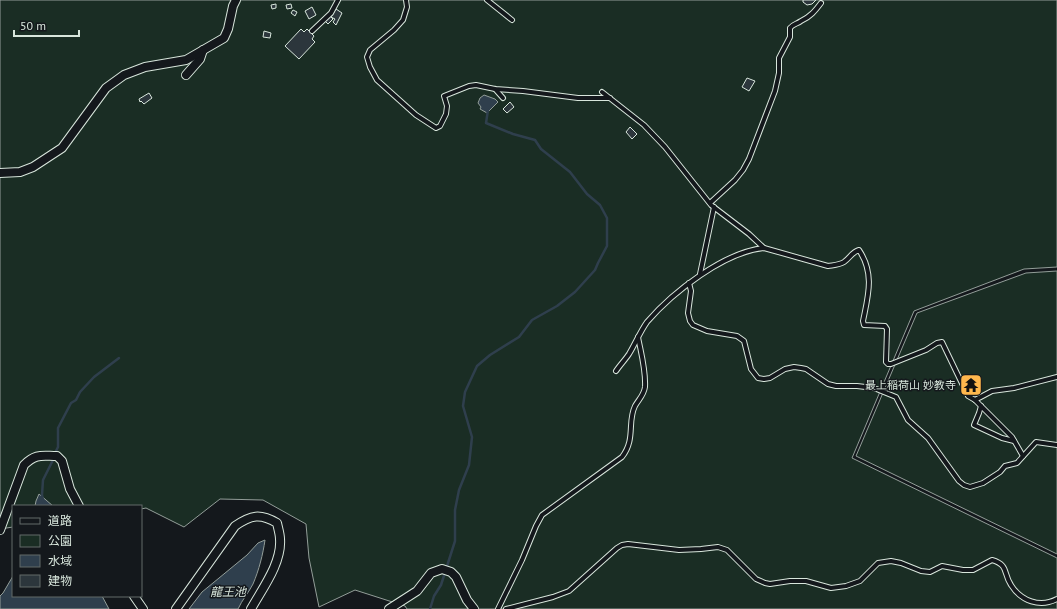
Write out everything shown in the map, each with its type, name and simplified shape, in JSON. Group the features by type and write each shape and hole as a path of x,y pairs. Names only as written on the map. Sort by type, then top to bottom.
{"street":[{"path":"0,173 20,172 33,167 62,148 106,88 124,76 145,67 186,60 224,38 236,0"},
{"path":"186,75 200,59 203,50"},
{"path":"0,530 24,464 32,458 39,456 57,456 62,461 70,489 78,505"},
{"path":"176,609 235,526 243,520 256,516 269,518 277,523 280,540 278,555 271,574 251,609"},
{"path":"389,609 417,591 431,573 442,569 451,572 456,578 467,600 474,609"},
{"path":"135,597 144,609"}],"lane":[{"path":"312,31 331,13 338,0"},
{"path":"406,0 407,7 403,20 394,30 370,50 367,58 377,80 416,115 436,128 440,126 446,114 447,106 444,96 469,86 476,85 495,89 523,90 578,98 610,98"},
{"path":"487,0 512,20"},
{"path":"710,203 743,170 749,159 775,91 779,73 779,58 790,37 790,28 794,24 802,21 814,13 821,3"},
{"path":"495,89 503,98"},
{"path":"602,92 644,125 665,147 710,203 764,248"},
{"path":"700,274 714,207"},
{"path":"616,371 652,318 700,274 724,261 754,249 764,248 828,266 837,265 855,251 859,250 864,258 868,271 870,286 863,322 864,325 885,326 887,329 886,362 891,364 942,342 968,396 975,400 1014,441 1023,456"},
{"path":"689,283 691,291 688,313 690,321 693,325 707,331 737,336 744,341 751,369 758,378 770,378 794,367 806,369 828,384 836,386 857,386 890,393 896,397 908,420 928,438 959,481 964,485 970,487 983,483 1000,472 1005,466 1017,463 1036,442 1057,445"},
{"path":"498,609 542,515 617,461 627,450 630,442 634,411 636,405 642,397 645,387 638,337"},
{"path":"975,400 992,391 1014,388 1052,377 1057,377"},
{"path":"981,406 974,425 1002,438 1014,441"},
{"path":"506,609 553,597 569,591 617,548 628,544 680,550 701,550 718,547 727,550 756,579 765,583 770,584 790,581 806,581 831,588 846,586 860,581 878,563 891,561 901,563 921,571 930,572 942,566 963,570 973,570 992,560 1004,566 1011,585 1019,595 1032,602 1044,604 1057,599"}],"green space":[{"path":"0,0 1057,0 1057,267 1024,269 914,311 852,458 1057,558 1057,609 407,609 405,606 355,590 319,607 309,558 306,524 263,500 220,499 184,527 146,508 142,509 142,505 12,505 12,527 0,529"},
{"name":"最上稲荷山 妙教寺","path":"1057,271 1057,554 856,456 917,313 1026,273"}],"water":[{"path":"484,95 495,99 498,102 487,113 480,109 481,107 478,103 480,98"},
{"path":"39,494 52,505 35,505"},
{"name":"龍王池","path":"265,540 255,579 238,609 189,609 202,592 247,555 258,543"},
{"path":"12,578 12,597 103,597 109,609 0,609 0,596"}],"building":[{"path":"803,0 816,0 812,4 807,5 803,2"},
{"path":"276,4 276,8 272,9 271,5"},
{"path":"291,4 292,8 287,9 286,5"},
{"path":"312,7 316,15 309,19 305,11"},
{"path":"336,9 342,13 336,25 333,22 335,19 331,17"},
{"path":"293,10 297,12 295,16 291,13"},
{"path":"330,16 333,19 328,24 325,21"},
{"path":"301,29 304,32 307,29 314,36 312,39 315,42 299,59 285,46"},
{"path":"264,31 271,33 270,38 263,37"},
{"path":"747,78 755,81 749,91 742,87"},
{"path":"149,93 152,98 144,104 141,101 140,102 139,99"},
{"path":"510,102 514,107 507,113 503,109"},
{"path":"630,127 637,134 632,139 626,132"}],"waterway":[{"path":"430,609 434,596 441,585 455,541 455,510 459,490 469,465 472,437 463,406 465,392 477,366 490,355 519,337 532,320 557,306 575,292 595,270 607,246 607,218 600,205 587,194 570,172 541,149 535,140 513,134 486,123 488,110"},
{"path":"55,453 58,447 58,428 71,403 76,400 80,392 94,377 119,358"},
{"path":"44,505 42,495 43,480 54,458"}],"place":[{"name":"最上稲荷山 妙教寺","path":"971,385"}]}
